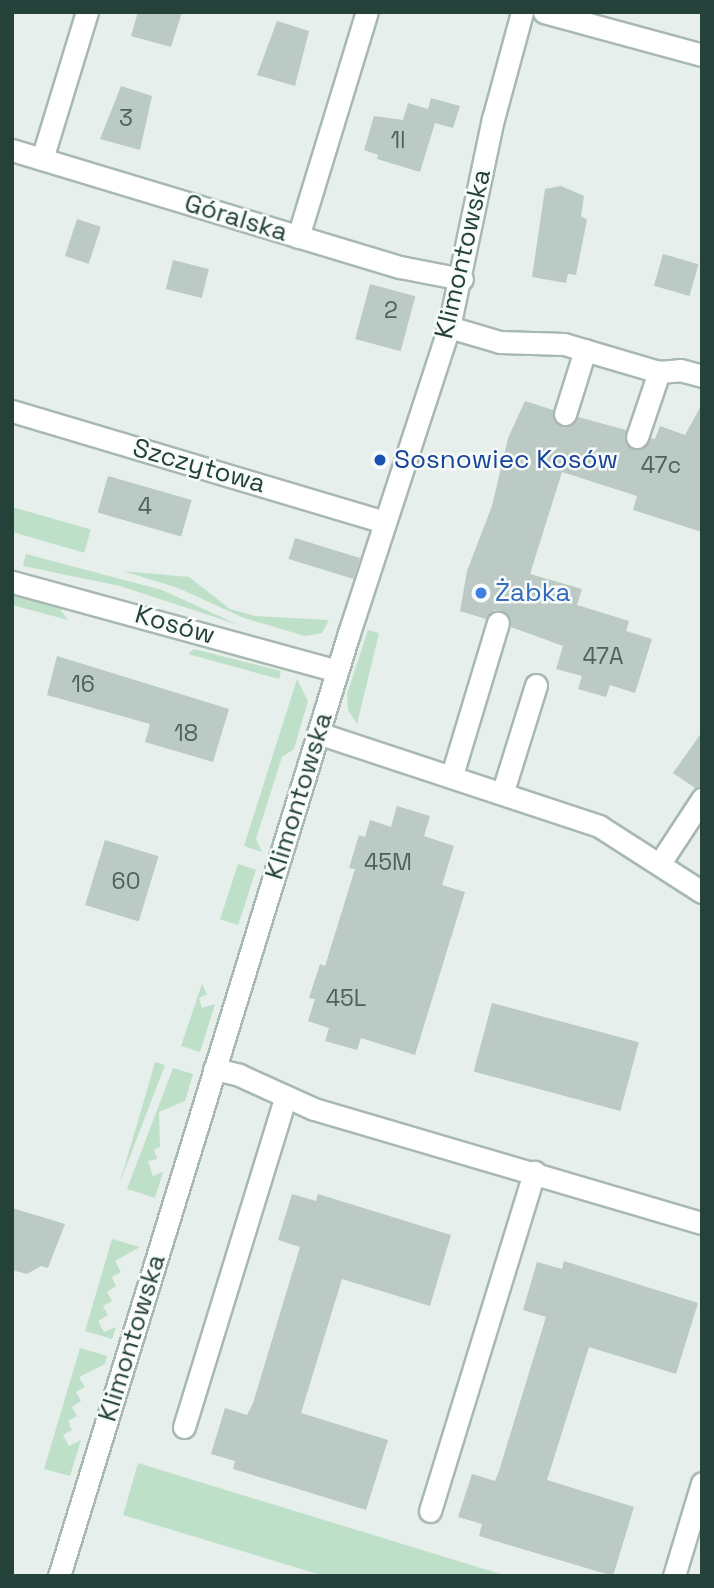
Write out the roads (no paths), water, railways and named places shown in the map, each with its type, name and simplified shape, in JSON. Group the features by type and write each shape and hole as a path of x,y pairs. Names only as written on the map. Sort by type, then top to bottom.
{"street":[{"path":"42,159 87,12"},
{"path":"298,237 367,12"},
{"name":"Klimontowska","path":"59,1576 337,671 449,327 492,119 522,12"},
{"path":"544,12 702,55"},
{"name":"Góralska","path":"12,150 298,237 461,279"},
{"path":"449,327 500,342 564,344 659,372 680,370 702,376"},
{"path":"565,414 585,350"},
{"path":"637,436 659,372"},
{"name":"Szczytowa","path":"12,411 385,522"},
{"name":"Kosów","path":"12,582 337,671"},
{"path":"452,775 498,623"},
{"path":"503,791 536,685"},
{"path":"318,733 503,791 599,826 702,892"},
{"path":"660,863 702,799"},
{"path":"214,1069 249,1079 285,1099 702,1223"},
{"path":"184,1427 285,1099"},
{"path":"430,1511 534,1172"},
{"path":"674,1576 702,1483"}],"place":[{"name":"Sosnowiec Kosów","path":"380,460"},
{"name":"Żabka","path":"481,593"}]}
